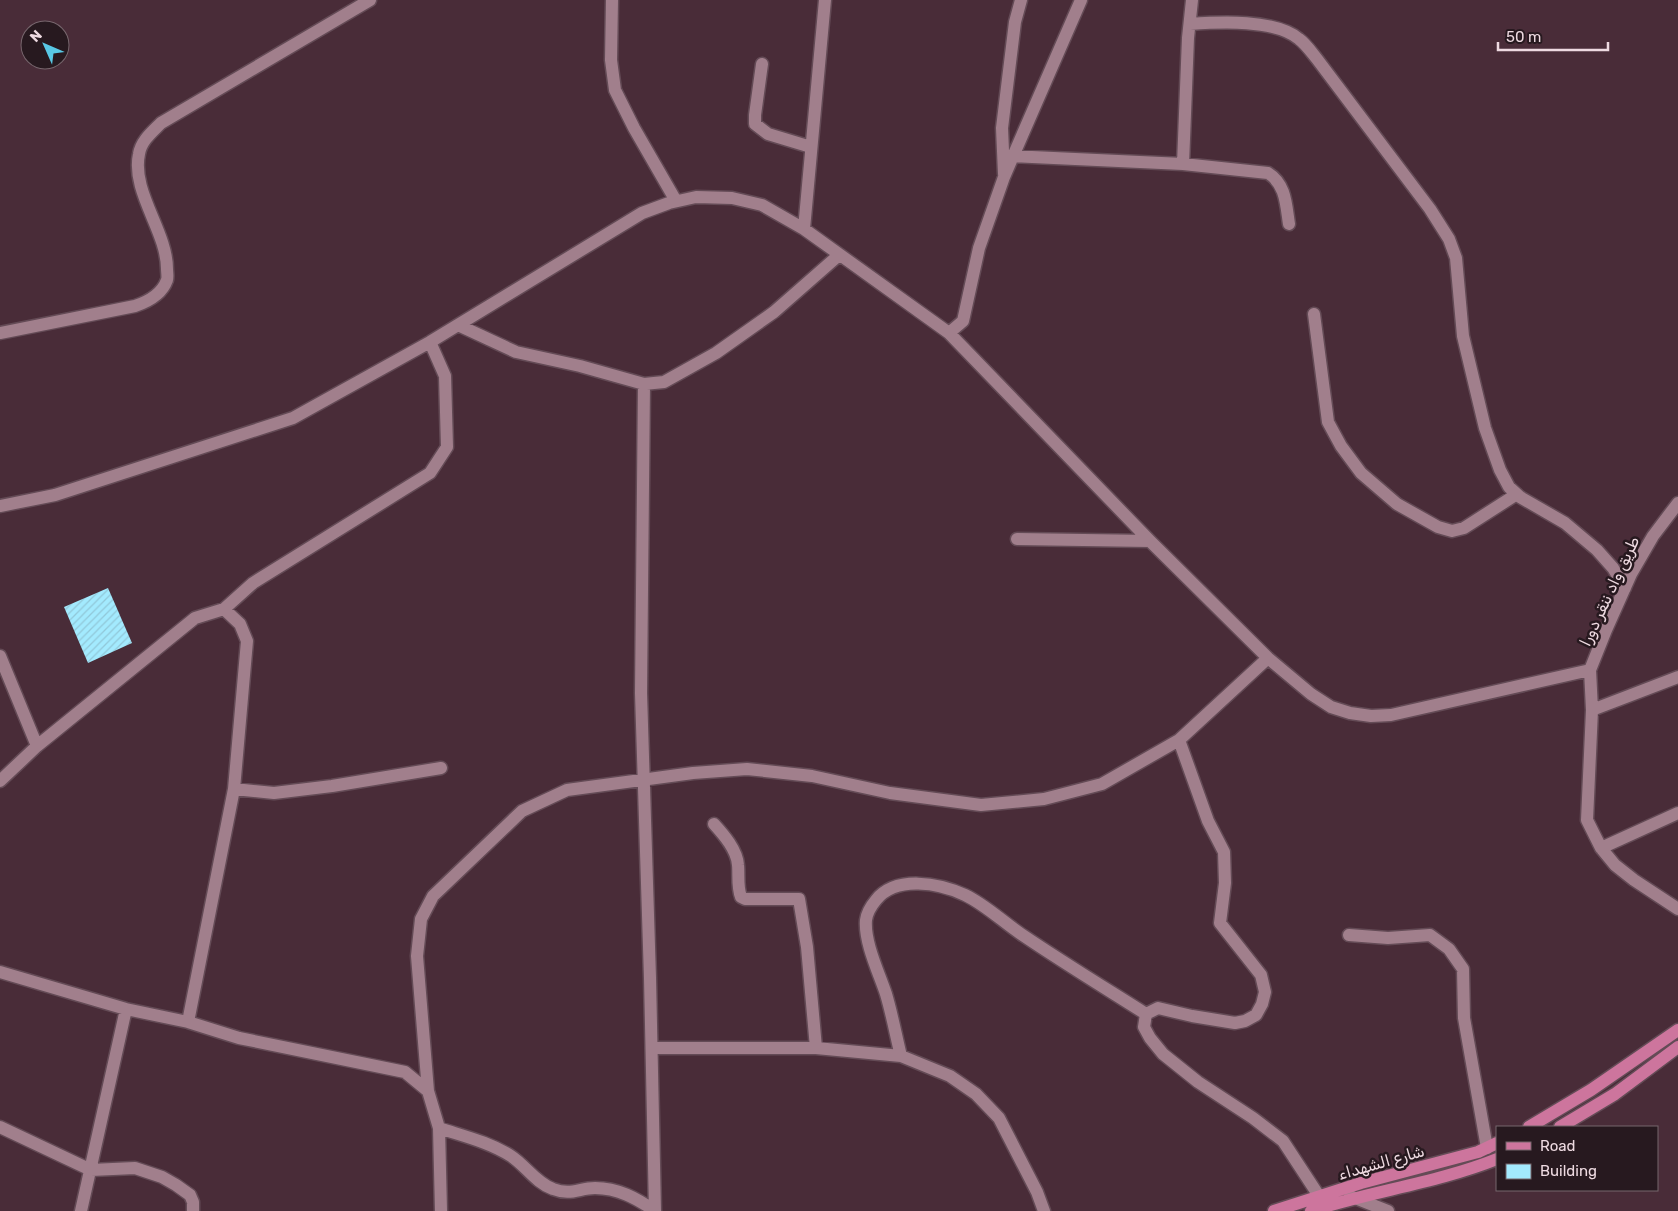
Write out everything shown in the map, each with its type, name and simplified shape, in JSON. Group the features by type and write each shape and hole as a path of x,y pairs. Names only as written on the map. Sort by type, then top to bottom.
{"main road":[{"path":"1531,1126 1591,1090 1678,1030"},
{"path":"1562,1126 1614,1094 1678,1047"},
{"name":"شارع الشهداء","path":"1274,1211 1339,1190 1478,1152 1492,1145"},
{"name":"شارع الشهداء","path":"1311,1211 1464,1170 1496,1159"}],"street":[{"path":"0,333 135,306 150,301 167,280 167,258 145,199 138,174 139,154 146,138 161,123 370,0"},
{"path":"612,0 611,60 616,90 634,128 676,202"},
{"path":"804,229 826,0"},
{"path":"1004,177 1002,128 1015,22 1021,0"},
{"path":"949,333 963,321 979,248 1004,177 1081,0"},
{"path":"1183,164 1192,0"},
{"path":"1190,24 1218,22 1267,26 1299,38 1318,59 1430,209 1449,239 1456,258 1463,336 1485,428 1500,470 1509,487 1517,494 1565,523 1597,550 1613,568 1625,588"},
{"path":"762,64 755,124 768,134 811,147"},
{"path":"1013,156 1183,164 1268,173 1279,182 1285,194 1289,224"},
{"path":"0,506 55,495 293,418 458,326 642,213 696,197 732,198 762,205 804,229 949,333 1150,542 1268,658 1311,694 1331,707 1350,713 1391,716 1590,670 1592,710 1587,820 1601,848 1615,864 1634,880 1678,909"},
{"path":"458,326 516,352 580,366 644,384 664,382 716,353 774,312 839,255"},
{"path":"1314,314 1328,422 1340,446 1361,472 1397,504 1438,527 1452,531 1464,528 1517,494"},
{"path":"0,781 37,746 196,618 224,609 253,583 430,473 447,447 445,376 430,342"},
{"path":"644,384 641,693 655,1211"},
{"name":"طريق واد ننقر دورا","path":"1590,670 1625,588 1653,536 1678,503"},
{"path":"1017,539 1150,542"},
{"path":"188,1022 234,789 248,641 240,624 224,609"},
{"path":"0,656 3,670 37,746"},
{"path":"441,1211 439,1128 428,1091 417,956 421,919 433,896 522,812 567,790 693,773 747,769 812,776 890,793 981,806 1044,799 1102,784 1179,740 1268,658"},
{"path":"1592,710 1678,677"},
{"path":"1146,1014 1158,1008 1235,1023 1246,1021 1256,1014 1262,1004 1265,992 1261,975 1220,923 1225,883 1224,852 1208,821 1179,740"},
{"path":"234,789 274,793 332,786 442,768"},
{"path":"1601,848 1678,813"},
{"path":"714,824 727,839 736,855 741,897 745,899 800,899 808,948 816,1048"},
{"path":"901,1056 886,994 873,959 866,920 872,904 878,897 902,885 940,886 965,895 1032,941 1146,1014"},
{"path":"1350,935 1388,938 1430,936 1449,949 1462,969 1464,1018 1492,1145"},
{"path":"0,972 126,1009 188,1022 239,1038 405,1072 428,1091"},
{"path":"81,1211 126,1009"},
{"path":"1146,1014 1144,1027 1150,1038 1164,1054 1198,1082 1253,1118 1283,1141 1319,1196"},
{"path":"652,1048 816,1048 901,1056 950,1076 976,1094 999,1118 1037,1192 1044,1211"},
{"path":"0,1127 91,1170 135,1168 162,1177 176,1184 190,1195 193,1202 193,1211"},
{"path":"439,1128 485,1143 512,1156 552,1189 571,1193 594,1188 618,1191 637,1199 655,1211"},
{"path":"1339,1190 1388,1211"}],"building":[{"path":"108,588 132,643 88,663 64,607"}]}
